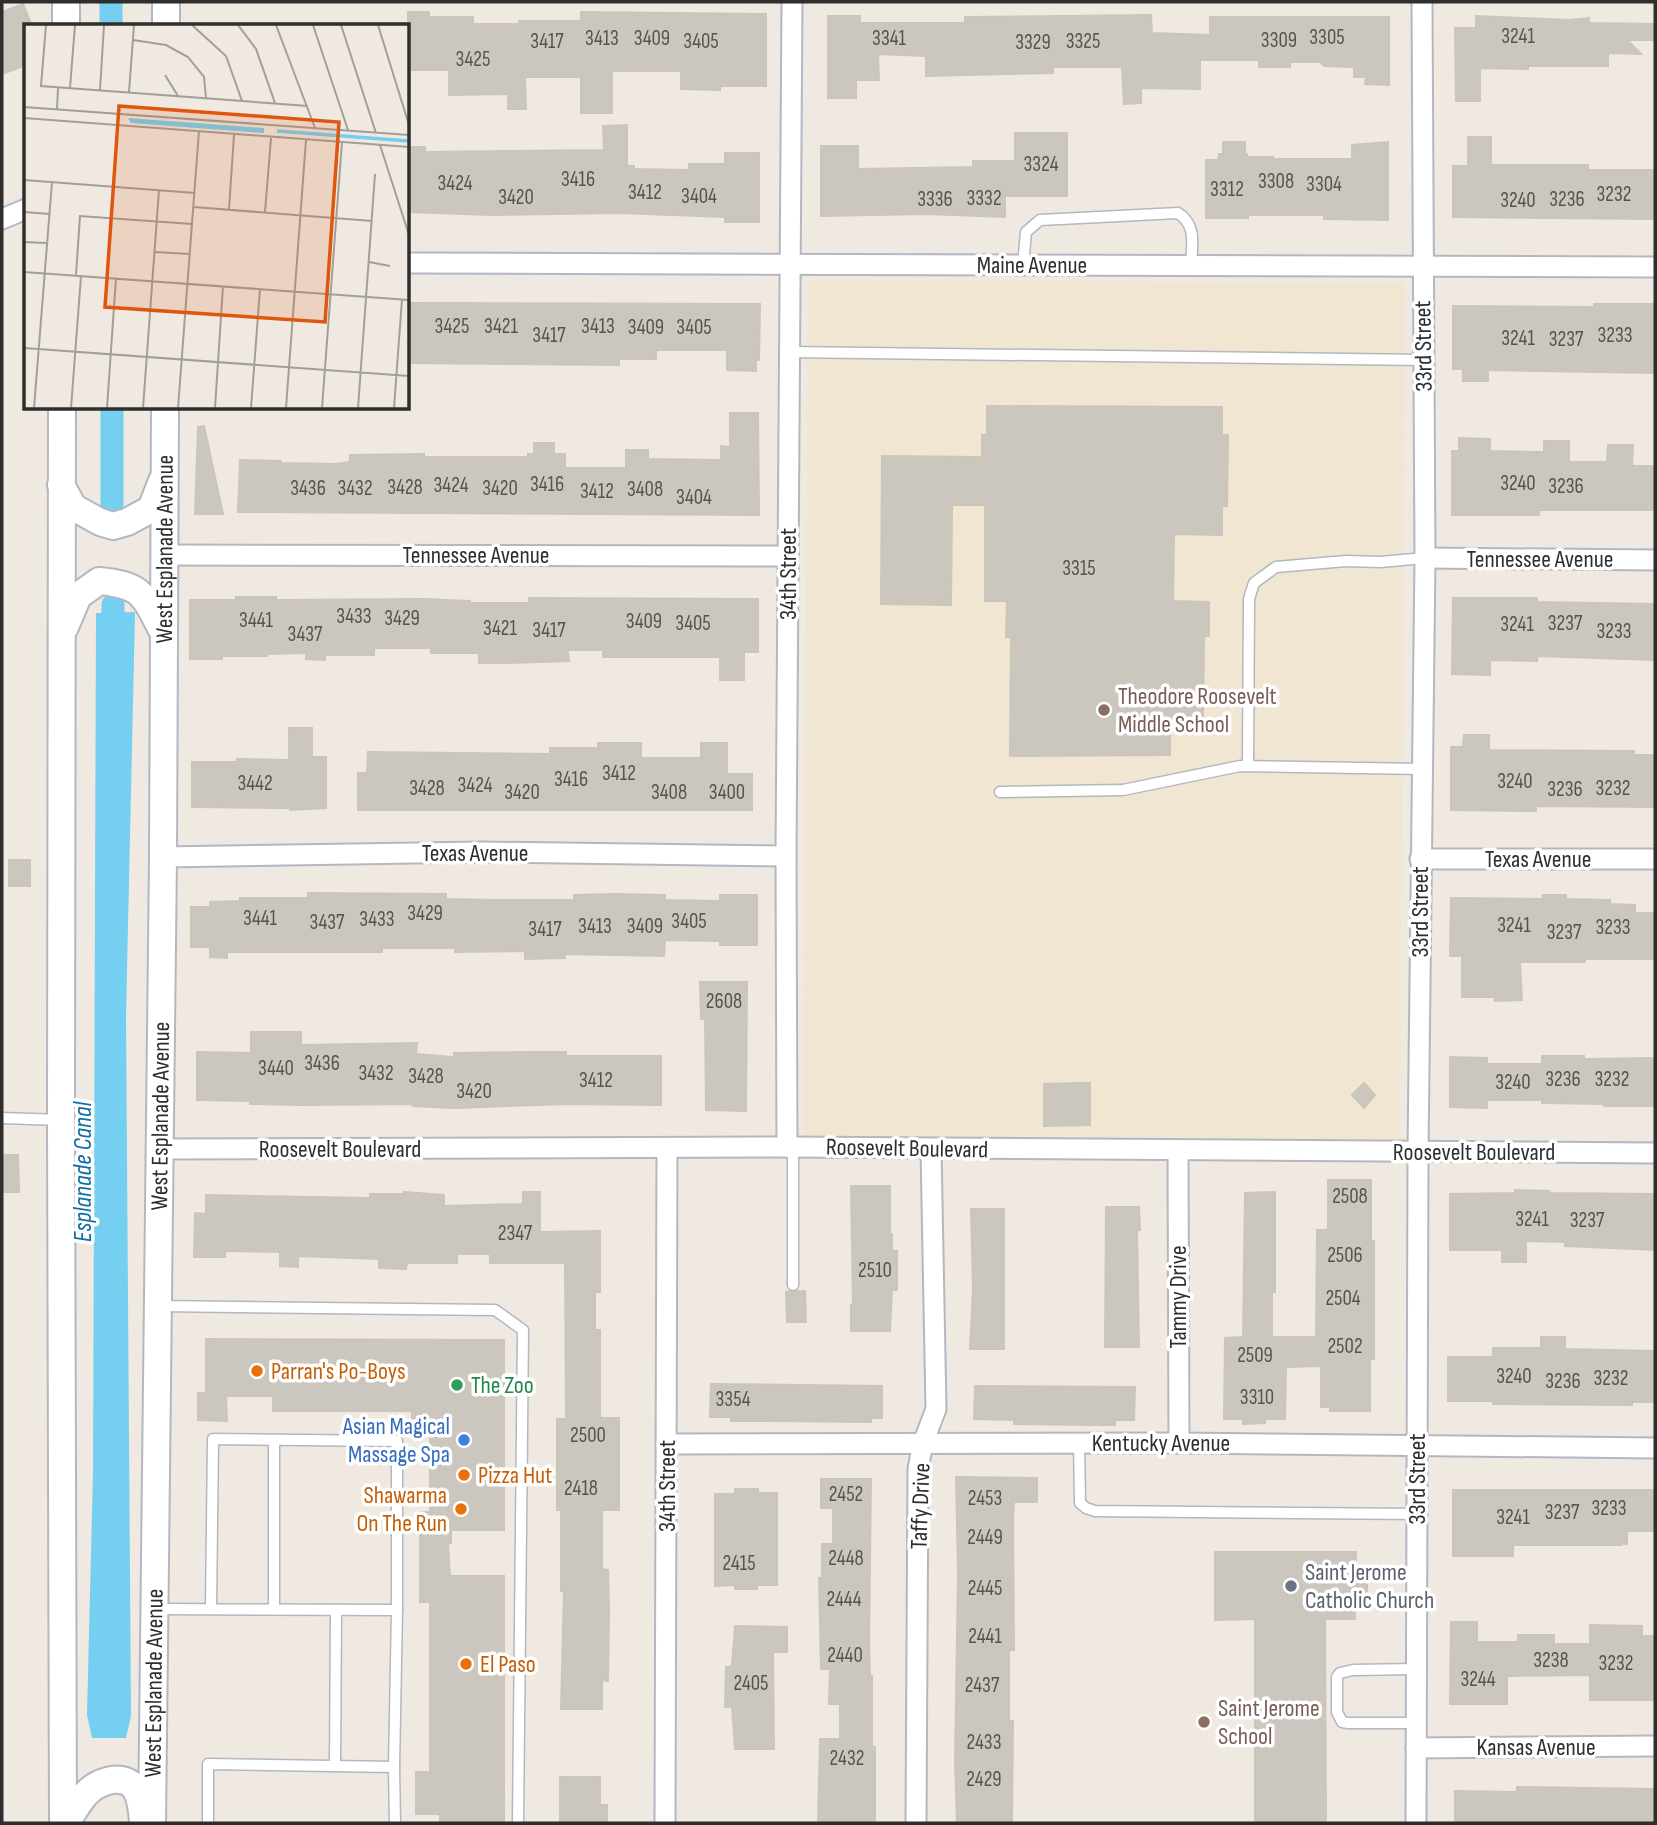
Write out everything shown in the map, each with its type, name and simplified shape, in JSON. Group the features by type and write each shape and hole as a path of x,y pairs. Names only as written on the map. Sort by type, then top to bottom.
{"main road":[{"path":"65,24 66,2"},
{"path":"166,2 166,24"},
{"path":"62,410 61,1120 65,1823"},
{"name":"West Esplanade Avenue","path":"152,1823 163,858 165,410"},
{"path":"61,485 73,508 113,526 127,522 150,509 165,475"},
{"path":"62,635 78,596 99,581 126,583 145,599 165,635"},
{"path":"65,1823 91,1789 97,1784 115,1780 131,1784 139,1796 144,1823"}],"street":[{"name":"34th Street","path":"790,1147 786,856 792,2"},
{"name":"33rd Street","path":"1416,1823 1420,859 1425,558 1422,2"},
{"path":"2,219 24,210"},
{"name":"Maine Avenue","path":"410,263 1655,267"},
{"name":"Tennessee Avenue","path":"164,555 788,556"},
{"name":"Tennessee Avenue","path":"1425,558 1655,560"},
{"name":"Texas Avenue","path":"163,858 481,852 786,856"},
{"name":"Texas Avenue","path":"1420,859 1655,859"},
{"name":"Roosevelt Boulevard","path":"160,1149 790,1147 1655,1153"},
{"name":"34th Street","path":"665,1823 667,1148"},
{"name":"Taffy Drive","path":"916,1823 918,1469 923,1443 936,1409 931,1149"},
{"name":"Tammy Drive","path":"1178,1150 1179,1443"},
{"name":"Kentucky Avenue","path":"667,1444 1179,1443 1655,1448"},
{"name":"Kansas Avenue","path":"1416,1748 1655,1746"}],"lane":[{"path":"1023,265 1026,232 1040,220 1178,213 1186,218 1192,230 1191,265"},
{"path":"789,352 1423,360"},
{"path":"1248,766 1249,599 1254,583 1276,568 1346,561 1380,562 1425,558"},
{"path":"1000,792 1123,790 1248,766 1422,769"},
{"path":"2,1118 61,1120"},
{"path":"790,1147 793,1285"},
{"path":"158,1306 495,1310 523,1330 518,1823"},
{"path":"211,1609 213,1439 397,1441 394,1823"},
{"path":"274,1440 275,1609"},
{"path":"1079,1443 1080,1503 1095,1511 1417,1514"},
{"path":"153,1609 397,1610"},
{"path":"335,1766 336,1610"},
{"path":"1416,1669 1340,1672 1337,1677 1336,1712 1342,1722 1348,1723 1416,1723"},
{"path":"208,1823 208,1764 394,1767"}],"shaded area":[{"name":"Theodore Roosevelt Middle School","path":"808,280 1405,283 1400,1140 803,1136"}],"water":[{"path":"135,612 126,1017 131,1716 126,1738 92,1738 87,1715 93,1472 96,613"}],"building":[{"path":"23,4 31,24 24,24 24,66 2,74 2,12"},
{"path":"408,12 429,12 429,17 473,17 473,24 581,21 581,12 766,14 766,86 720,86 720,90 681,89 681,71 612,71 612,113 581,113 581,77 525,77 526,109 508,109 508,94 449,95 449,70 410,70"},
{"path":"1151,15 1152,33 1210,35 1210,17 1389,17 1389,85 1365,84 1366,77 1354,77 1354,67 1324,66 1320,62 1290,62 1290,67 1259,67 1259,60 1200,60 1200,89 1141,88 1141,103 1124,104 1122,67 1053,67 1053,73 926,76 926,56 878,54 879,80 856,80 856,98 828,98 828,16 860,16 860,23 965,23 965,17"},
{"path":"1476,16 1569,20 1589,18 1589,23 1655,24 1655,40 1627,40 1641,54 1608,53 1608,66 1480,68 1480,101 1456,101 1455,28 1476,28"},
{"path":"627,125 627,166 634,166 634,169 689,170 689,164 725,164 725,153 759,153 759,222 725,222 725,217 619,213 491,215 410,212 410,147 425,147 425,152 604,150 603,126"},
{"path":"1015,133 1067,133 1067,196 1005,196 1005,217 927,214 821,216 821,146 858,146 858,169 973,167 973,161 1015,161"},
{"path":"1468,137 1491,137 1491,165 1588,165 1588,170 1655,170 1655,219 1453,217 1453,166 1468,166"},
{"path":"1223,142 1245,142 1247,157 1352,159 1352,145 1388,142 1388,220 1324,219 1324,215 1206,218 1206,160 1218,160 1219,154 1223,154"},
{"path":"410,303 760,304 759,360 756,360 756,371 727,370 727,350 656,350 656,359 619,359 619,365 410,363"},
{"path":"1594,304 1655,304 1655,373 1488,370 1488,381 1463,381 1463,369 1453,369 1453,306 1594,307"},
{"path":"987,406 1222,407 1222,435 1228,435 1227,506 1222,506 1222,535 1174,534 1173,601 1209,602 1209,636 1204,636 1203,724 1170,724 1170,755 1010,756 1011,637 1006,637 1007,601 985,601 985,505 952,505 951,605 881,604 882,456 982,457 982,435 987,435"},
{"path":"730,413 758,413 759,515 238,512 240,460 335,464 350,462 350,455 528,457 528,454 534,454 534,443 554,443 554,454 565,454 565,468 626,468 626,450 648,450 648,459 721,460 721,446 730,447"},
{"path":"204,426 223,514 195,514 198,427"},
{"path":"1459,438 1490,439 1490,451 1544,452 1544,441 1569,441 1569,462 1607,462 1608,445 1633,445 1632,466 1653,466 1653,510 1539,510 1539,515 1452,515 1452,451 1459,451"},
{"path":"236,597 276,597 276,600 424,599 470,603 529,603 529,598 758,599 758,652 744,652 744,680 720,680 720,657 603,657 603,650 568,650 569,661 509,663 479,663 479,653 431,653 431,648 374,648 374,655 325,655 325,660 306,659 306,653 190,659 190,600 236,600"},
{"path":"1453,598 1537,598 1537,602 1655,604 1655,660 1537,656 1537,661 1490,660 1490,675 1452,674"},
{"path":"289,728 312,728 312,757 326,757 326,808 290,810 192,807 192,762 289,760"},
{"path":"1464,735 1489,735 1489,750 1634,751 1634,755 1655,755 1655,807 1536,806 1536,811 1451,810 1451,747 1463,747"},
{"path":"598,743 641,743 641,758 701,758 701,743 727,743 727,774 752,774 752,810 358,810 358,773 367,773 368,752 550,754 550,748 598,748"},
{"path":"9,860 30,860 30,886 9,886"},
{"path":"308,893 446,894 446,899 495,900 574,900 574,895 616,894 665,895 665,900 720,901 720,895 757,895 757,945 665,940 664,956 565,954 565,958 525,959 525,951 455,952 455,948 382,948 382,952 227,952 227,958 210,957 210,947 191,947 191,907 210,907 210,902 240,901 240,898 308,898"},
{"path":"1543,895 1566,895 1566,899 1610,900 1610,904 1635,905 1635,913 1655,913 1655,959 1520,962 1522,1000 1495,1001 1495,997 1462,997 1462,956 1450,956 1451,898 1543,899"},
{"path":"700,982 747,982 746,1111 706,1110 705,1019 701,1019"},
{"path":"251,1032 301,1032 301,1045 417,1043 416,1054 454,1057 454,1053 535,1052 566,1052 566,1056 661,1056 661,1105 566,1104 455,1108 413,1106 414,1104 300,1105 197,1100 197,1052 251,1053"},
{"path":"1542,1056 1584,1056 1584,1059 1655,1058 1655,1106 1487,1100 1487,1108 1450,1107 1450,1057 1487,1058 1487,1064 1542,1064"},
{"path":"1090,1083 1090,1125 1044,1126 1044,1084"},
{"path":"1364,1083 1375,1095 1364,1108 1352,1095"},
{"path":"2,1155 18,1155 19,1192 2,1192"},
{"path":"1328,1180 1371,1180 1374,1359 1370,1359 1370,1411 1330,1411 1330,1407 1321,1407 1321,1366 1286,1367 1285,1419 1265,1419 1265,1423 1243,1424 1243,1419 1224,1419 1225,1338 1243,1337 1245,1193 1275,1192 1272,1337 1316,1337 1317,1230 1328,1230"},
{"path":"851,1186 890,1186 890,1234 892,1251 897,1251 897,1290 892,1290 890,1331 851,1331"},
{"path":"1515,1190 1655,1194 1655,1250 1565,1246 1565,1242 1526,1241 1526,1262 1502,1262 1502,1250 1450,1250 1450,1194 1515,1193"},
{"path":"404,1192 444,1195 444,1206 523,1204 523,1192 540,1192 540,1232 600,1231 600,1292 595,1292 595,1330 600,1330 600,1418 619,1418 619,1510 602,1510 602,1569 608,1570 609,1610 608,1681 602,1680 602,1709 561,1709 564,1591 561,1591 561,1510 557,1510 557,1419 566,1419 565,1263 490,1263 490,1254 457,1254 457,1263 407,1263 406,1269 379,1268 379,1259 298,1256 298,1267 280,1266 280,1252 225,1251 225,1257 194,1257 195,1213 206,1214 206,1195 370,1198 370,1194"},
{"path":"1106,1207 1139,1207 1139,1347 1105,1347"},
{"path":"971,1209 1004,1209 1004,1349 970,1349 973,1289"},
{"path":"805,1291 806,1322 787,1322 786,1292"},
{"path":"1541,1337 1565,1337 1565,1349 1655,1351 1655,1402 1632,1402 1632,1405 1448,1401 1448,1357 1493,1357 1493,1348 1541,1348"},
{"path":"206,1339 504,1340 504,1530 451,1530 451,1543 448,1543 450,1576 504,1576 504,1823 440,1823 440,1814 416,1814 416,1772 430,1772 430,1602 420,1602 420,1512 430,1512 430,1431 412,1431 412,1411 273,1411 273,1396 226,1396 227,1421 198,1420 198,1393 206,1393"},
{"path":"711,1384 882,1386 882,1418 871,1418 871,1422 731,1421 731,1417 710,1417"},
{"path":"975,1386 1135,1387 1134,1420 1115,1420 1115,1425 1093,1425 1014,1424 1014,1420 974,1419"},
{"path":"956,1477 1037,1478 1037,1502 1014,1502 1014,1650 1009,1650 1009,1721 1013,1721 1012,1823 957,1823"},
{"path":"821,1479 871,1479 869,1644 872,1746 875,1747 875,1822 818,1822 820,1739 840,1739 840,1704 829,1704 830,1669 821,1669 819,1578 822,1578 822,1544 833,1544 833,1508 821,1508"},
{"path":"735,1489 758,1489 758,1493 777,1493 777,1585 757,1585 757,1589 735,1589 735,1585 715,1586 715,1494 735,1494"},
{"path":"1453,1490 1655,1490 1655,1531 1627,1531 1627,1544 1620,1543 1621,1545 1513,1545 1513,1556 1453,1556"},
{"path":"1215,1552 1356,1552 1356,1572 1367,1572 1367,1601 1355,1600 1355,1619 1325,1619 1326,1823 1255,1823 1255,1619 1215,1620"},
{"path":"1451,1622 1477,1622 1477,1642 1518,1642 1518,1635 1554,1635 1554,1644 1590,1644 1590,1625 1642,1626 1642,1636 1655,1636 1655,1700 1590,1700 1590,1675 1507,1676 1507,1704 1450,1704"},
{"path":"735,1626 787,1627 787,1652 773,1652 774,1749 735,1749 732,1707 725,1707 726,1667 732,1666"},
{"path":"560,1777 600,1777 600,1805 607,1805 607,1823 560,1823"},
{"path":"1517,1787 1655,1789 1655,1823 1455,1823 1455,1791 1517,1792"}],"waterway":[{"name":"Esplanade Canal","path":"111,2 111,24"},
{"name":"Esplanade Canal","path":"112,410 112,504"},
{"name":"Esplanade Canal","path":"113,605 113,641"}],"place":[{"name":"Theodore Roosevelt Middle School","path":"1104,710"},
{"name":"Parran's Po-Boys","path":"257,1371"},
{"name":"The Zoo","path":"457,1385"},
{"name":"Asian Magical Massage Spa","path":"464,1440"},
{"name":"Pizza Hut","path":"464,1475"},
{"name":"Shawarma On The Run","path":"461,1509"},
{"name":"Saint Jerome Catholic Church","path":"1291,1586"},
{"name":"El Paso","path":"466,1664"},
{"name":"Saint Jerome School","path":"1204,1722"}]}
